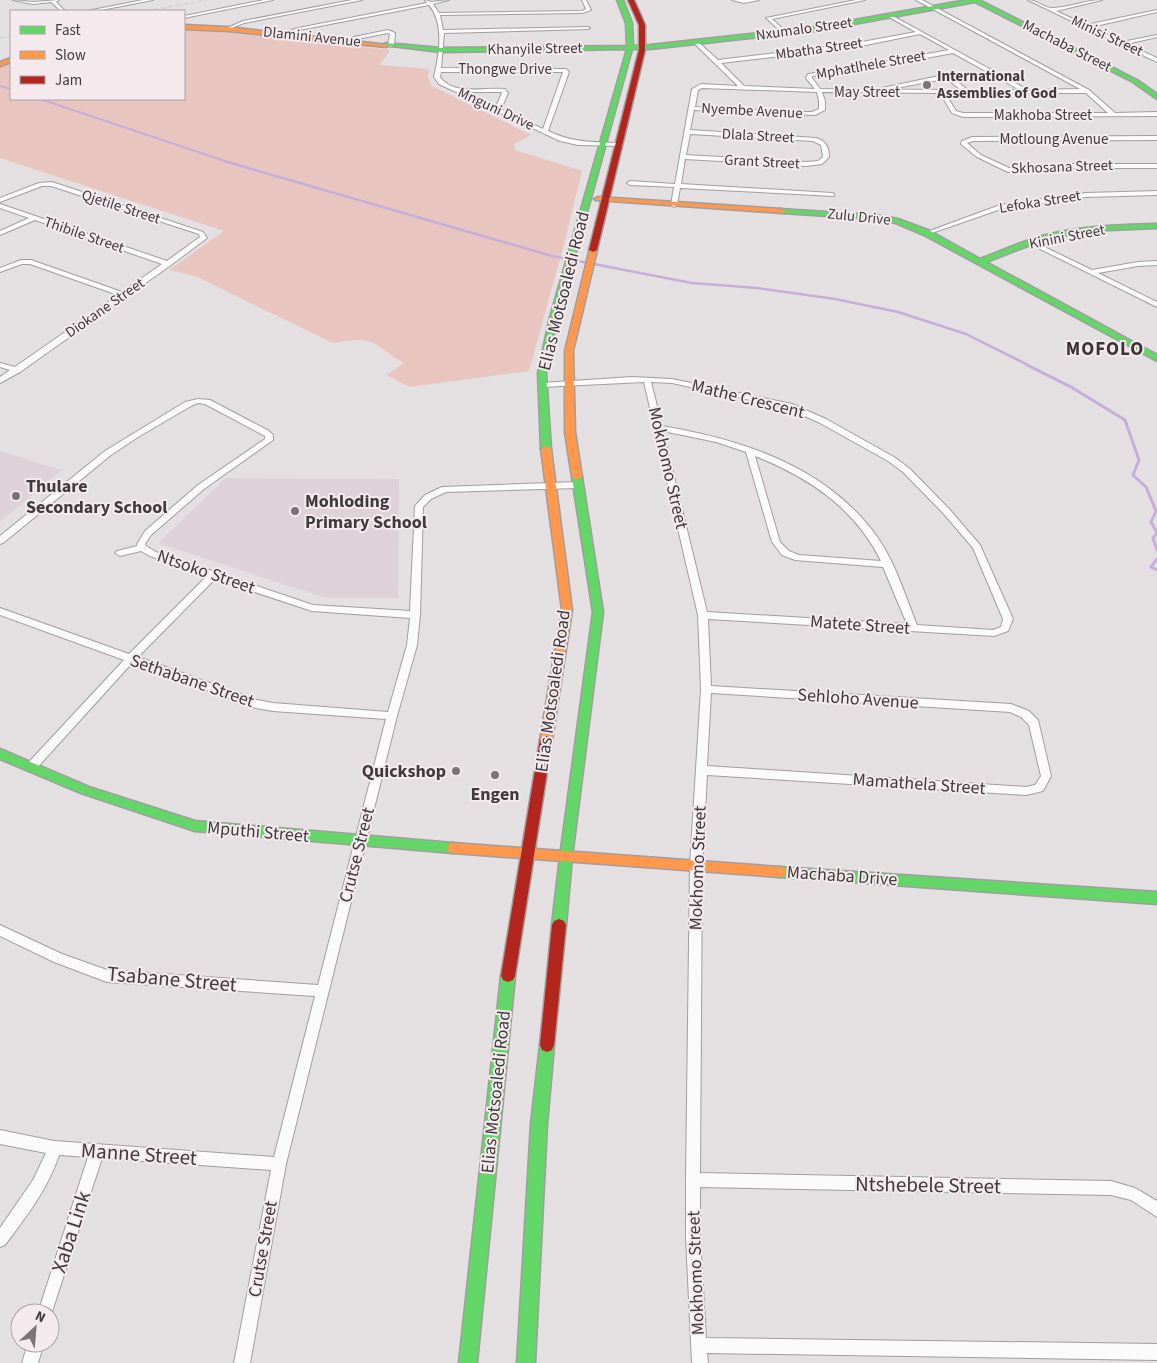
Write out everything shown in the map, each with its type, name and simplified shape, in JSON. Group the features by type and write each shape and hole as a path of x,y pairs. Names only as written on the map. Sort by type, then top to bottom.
{"main road":[{"name":"Elias Motsoaledi Road","path":"468,1363 508,977 567,610 550,486 544,431 542,385 547,346 628,52 629,19 620,0"},
{"name":"Elias Motsoaledi Road","path":"526,1363 540,1124 566,857 598,612 570,432 569,351 607,200 643,42 642,25 631,0"},
{"name":"Nxumalo Street","path":"628,52 643,42 678,45 784,33 975,0"},
{"name":"Machaba Street","path":"975,0 1136,81 1157,96"},
{"name":"Dlamini Avenue","path":"185,27 227,28 441,50"},
{"name":"Khanyile Street","path":"441,50 610,48 628,52"},
{"name":"Zulu Drive","path":"588,198 876,217 898,221 928,233 1157,358"},
{"name":"Kinini Street","path":"979,262 1030,242 1100,229 1157,226"},
{"name":"Mputhi Street","path":"0,754 85,790 195,826 528,854"},
{"name":"Machaba Drive","path":"528,854 1157,898"}],"street":[{"path":"15,0 57,0"},
{"path":"95,10 151,0"},
{"path":"185,17 271,0"},
{"path":"227,28 243,22 360,0"},
{"path":"283,34 298,29 447,0"},
{"path":"437,14 582,12 589,9 584,0"},
{"path":"734,0 742,2 757,0"},
{"path":"784,33 768,18 863,0"},
{"path":"918,0 1087,91 1113,114"},
{"name":"Minisi Street","path":"1030,0 1157,60"},
{"path":"1052,10 1100,0"},
{"path":"53,1 62,10"},
{"path":"429,2 437,14 442,32 439,70"},
{"path":"1087,26 1157,11"},
{"path":"889,15 1026,91"},
{"path":"442,32 588,28"},
{"name":"Mbatha Street","path":"718,62 851,46 920,33"},
{"path":"1123,43 1157,36"},
{"path":"697,43 742,87"},
{"name":"Mphatlhele Street","path":"820,91 808,76 953,51"},
{"name":"Mnguni Drive","path":"439,70 439,81 569,142 620,145"},
{"name":"Thongwe Drive","path":"439,70 564,70 566,72 545,132"},
{"path":"871,92 892,86 939,78 953,82 967,92"},
{"name":"May Street","path":"691,108 695,89 701,86 871,92 1087,91"},
{"path":"456,90 503,90 505,93 498,109"},
{"name":"Nyembe Avenue","path":"691,108 813,114 822,110 820,91"},
{"name":"Makhoba Street","path":"942,92 954,112 962,114 1157,114"},
{"path":"674,205 679,186 691,108"},
{"name":"Dlala Street","path":"688,132 814,139 823,143 826,147"},
{"name":"Motloung Avenue","path":"971,151 964,142 972,140 1157,138"},
{"name":"Grant Street","path":"684,157 814,164 826,160 826,147"},
{"name":"Skhosana Street","path":"971,151 996,166 1008,170 1072,166 1157,166"},
{"name":"Zulu Drive","path":"630,183 832,195"},
{"name":"Qjetile Street","path":"0,200 41,184 52,184 201,233"},
{"name":"Lefoka Street","path":"928,233 1000,207 1086,195 1157,193"},
{"name":"Thibile Street","path":"0,206 168,264"},
{"path":"0,233 34,218"},
{"name":"Diokane Street","path":"0,382 203,239 204,236 201,233"},
{"path":"1030,242 1157,305"},
{"path":"0,270 21,262 32,262 123,295"},
{"path":"1093,272 1138,264 1157,263"},
{"path":"0,365 17,370"},
{"name":"Mathe Crescent","path":"542,385 647,380 688,384 788,406 822,421 891,459 906,470 947,512 976,547 1008,619"},
{"name":"Mokhomo Street","path":"647,380 703,615 706,689 696,865 693,1180 693,1237 700,1363"},
{"name":"Ntsoko Street","path":"0,541 108,453 188,404 203,401 215,405 268,434 269,440 201,487 148,533 141,544 142,548 153,554 213,576 319,609 415,615"},
{"path":"658,428 704,436 750,450 798,472 842,503 874,540 913,628"},
{"path":"750,450 776,542 782,552 790,557 886,564"},
{"name":"Crutse Street","path":"242,1363 279,1164 392,716 412,645 419,509 422,502 428,497 445,489 578,485"},
{"path":"120,553 142,548"},
{"path":"31,767 130,660 213,576"},
{"name":"Sethabane Street","path":"0,611 130,660 256,704 274,708 392,716"},
{"name":"Matete Street","path":"703,615 994,633 1005,629 1008,619"},
{"name":"Sehloho Avenue","path":"706,689 1011,708"},
{"name":"Mamathela Street","path":"701,770 1033,791 1039,788 1046,776 1034,723 1025,714 1011,708"},
{"name":"Tsabane Street","path":"0,930 58,958 107,976 322,991"},
{"name":"Manne Street","path":"0,1137 54,1148 279,1164"},
{"path":"0,1240 34,1195 48,1169 54,1148"},
{"name":"Xaba Link","path":"48,1303 97,1151"},
{"name":"Ntshebele Street","path":"693,1180 1111,1188 1128,1191 1143,1198 1157,1210"},
{"path":"699,1345 1157,1352"}],"shaded area":[{"path":"185,30 390,50 380,65 429,69 428,77 432,86 531,135 514,144 515,150 582,171 529,371 409,387 387,375 404,363 369,341 357,340 333,343 195,276 169,270 224,231 0,158 0,67 10,63 10,100 185,100"},
{"name":"Thulare Secondary School","path":"0,451 62,470 0,522"},
{"name":"Mohloding Primary School","path":"226,478 399,479 398,598 326,598 158,543"}],"waterway":[{"path":"0,86 10,89"},
{"path":"43,100 228,162"},
{"path":"224,161 552,256 692,283 757,288 835,299 898,312 966,334 1030,366"},
{"path":"1027,365 1071,387 1125,420 1139,460 1133,475 1146,487 1156,511 1151,522 1157,533 1153,538 1157,550"},
{"path":"1157,559 1151,567 1157,570"}],"railway":[{"path":"152,10 207,0"},
{"path":"0,38 10,36"}],"traffic: fast":[{"path":"546,449 542,373 553,321 630,47 629,23 620,0"},
{"path":"975,0 1135,81 1157,97"},
{"path":"386,45 441,50 650,47 815,29 976,0"},
{"path":"782,211 876,217 898,221 927,233 1157,358"},
{"path":"979,262 1030,242 1061,234 1109,228 1157,226"},
{"path":"559,925 598,612 577,477"},
{"path":"0,754 85,790 195,826 453,848"},
{"path":"780,872 1157,898"},
{"path":"468,1363 508,976"},
{"path":"526,1363 539,1124 547,1045"}],"traffic: slow":[{"path":"185,27 227,29 386,45"},
{"path":"0,64 10,60"},
{"path":"598,199 782,211"},
{"path":"577,477 570,432 569,351 593,250"},
{"path":"546,449 567,610 546,740"},
{"path":"453,848 780,872"}],"traffic: jam":[{"path":"593,250 642,50 642,25 631,0"},
{"path":"508,976 546,740"},
{"path":"547,1045 559,925"}],"place":[{"name":"International Assemblies of God","path":"927,85"},
{"name":"Thulare Secondary School","path":"16,496"},
{"name":"Mohloding Primary School","path":"295,511"},
{"name":"Quickshop","path":"456,771"},
{"name":"Engen","path":"495,775"}],"district":[{"name":"MOFOLO","path":"1105,349"}]}
